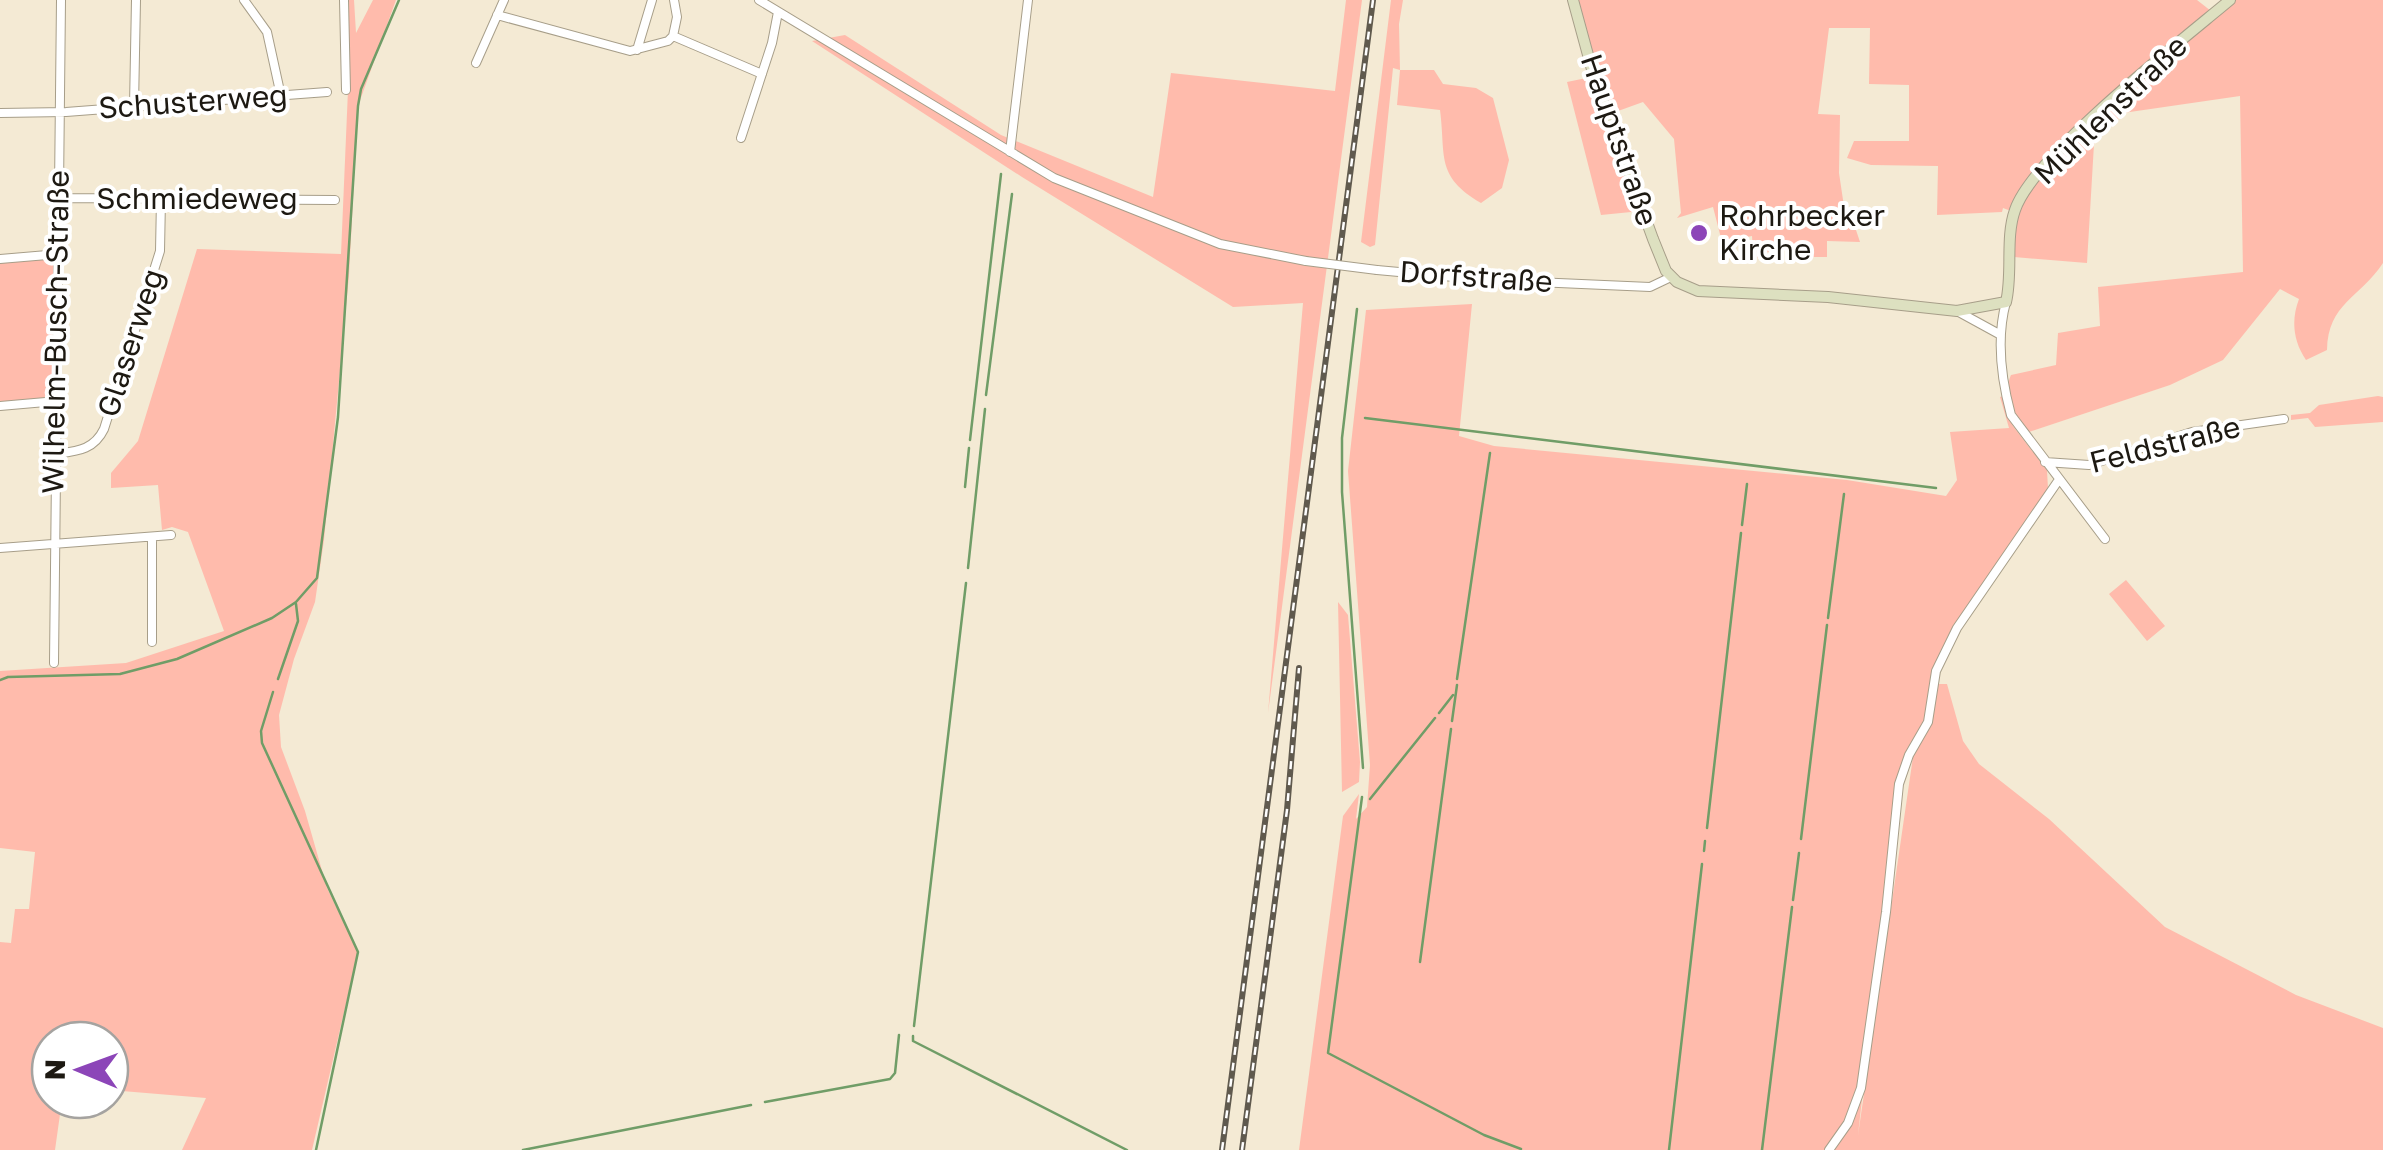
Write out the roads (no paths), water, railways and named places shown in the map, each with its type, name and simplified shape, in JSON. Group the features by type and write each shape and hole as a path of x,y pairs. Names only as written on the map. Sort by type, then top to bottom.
{"street":[{"name":"Wilhelm-Busch-Straße","path":"54,663 60,0"},
{"path":"134,106 136,0"},
{"path":"244,0 267,32 280,96"},
{"path":"344,0 346,90"},
{"path":"476,63 504,0"},
{"path":"637,50 652,0"},
{"path":"497,15 630,51 668,42 678,17 674,0"},
{"name":"Dorfstraße","path":"759,0 1075,188 1244,250 1377,270 1487,280 1650,287 1671,278 1698,291 1828,297 1957,310"},
{"path":"1010,152 1028,0"},
{"name":"Hauptstraße","path":"1573,0 1594,77 1671,278"},
{"name":"Mühlenstraße","path":"2006,302 2014,212 2033,182 2064,145 2230,0"},
{"path":"741,138 778,12"},
{"path":"673,36 762,74"},
{"name":"Schusterweg","path":"0,113 328,92"},
{"name":"Schmiedeweg","path":"59,198 335,200"},
{"name":"Glaserweg","path":"56,454 85,449 95,443 104,429 160,252 161,199"},
{"path":"0,259 59,254"},
{"path":"1957,310 2006,302"},
{"name":"Feldstraße","path":"2006,302 1999,334 2005,395 2011,415 2105,539"},
{"path":"1957,310 1999,334"},
{"path":"0,406 57,401"},
{"name":"Feldstraße","path":"2045,462 2089,465 2192,432 2284,419"},
{"path":"1829,1150 1848,1123 1861,1088 1899,784 1909,755 1928,722 1936,671 1958,628 2058,481"},
{"path":"0,548 172,535"},
{"path":"152,537 152,642"}],"waterway":[{"path":"0,680 120,674 177,659 272,618 296,602 317,578 338,417 358,106 361,89 399,0"},
{"path":"970,440 1001,174"},
{"path":"986,395 1012,194"},
{"path":"1357,309 1342,438 1342,492 1363,768"},
{"path":"968,568 985,409"},
{"path":"1365,418 1936,488"},
{"path":"965,487 969,448"},
{"path":"1457,679 1490,453"},
{"path":"1742,525 1747,484"},
{"path":"1828,618 1844,494"},
{"path":"1707,828 1741,533"},
{"path":"914,1026 966,583"},
{"path":"278,679 298,621 296,604"},
{"path":"1801,839 1827,625"},
{"path":"1452,721 1457,685"},
{"path":"273,692 261,731 262,743 358,952 316,1150"},
{"path":"1439,713 1453,695"},
{"path":"1370,799 1435,718"},
{"path":"1420,962 1451,729"},
{"path":"1362,797 1328,1053 1484,1135 1521,1149"},
{"path":"1704,851 1705,841"},
{"path":"1793,900 1799,853"},
{"path":"1669,1150 1702,864"},
{"path":"1762,1150 1792,907"},
{"path":"765,1102 890,1079 895,1073 899,1035"},
{"path":"913,1036 913,1041 1127,1150"},
{"path":"523,1150 751,1105"}],"railway":[{"path":"1222,1150 1373,0"},
{"path":"1242,1150 1287,810 1299,668"}],"place":[{"name":"Rohrbecker Kirche","path":"1699,233"}]}
